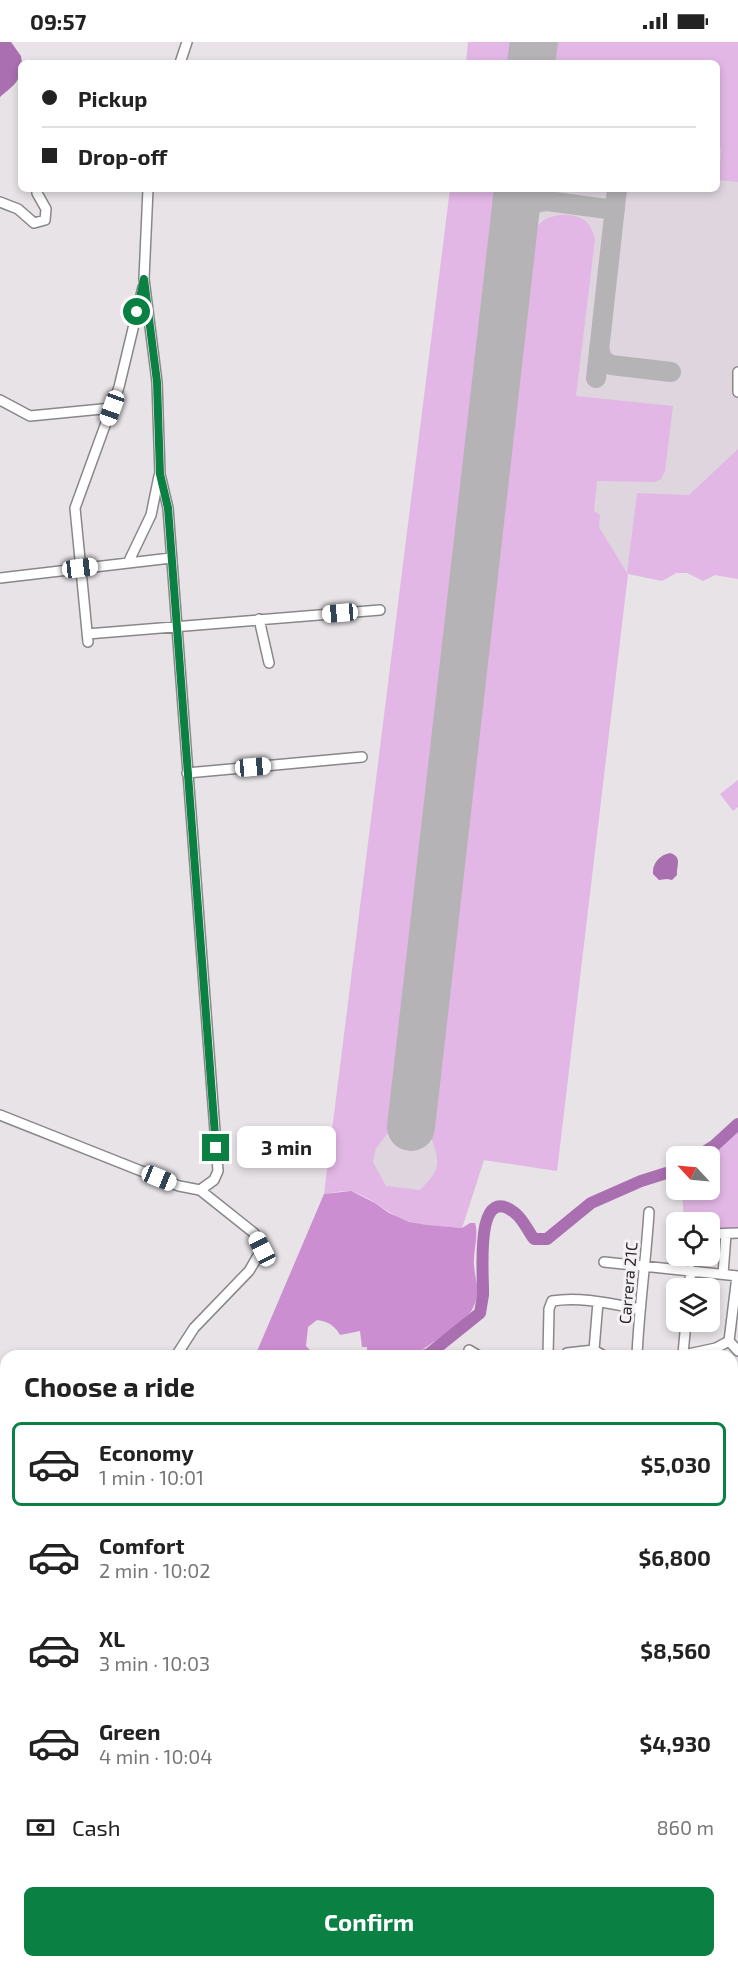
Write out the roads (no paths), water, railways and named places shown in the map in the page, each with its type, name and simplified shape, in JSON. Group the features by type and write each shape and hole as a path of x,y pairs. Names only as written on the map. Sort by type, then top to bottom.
{"street":[{"path":"181,60 187,42"},
{"path":"0,202 18,209 34,223 45,220 46,209 37,192"},
{"path":"148,192 144,279 157,382 160,474 168,508 218,1171 214,1180 200,1190"},
{"path":"144,279 119,387 75,508 87,638 177,625 380,610"},
{"path":"738,372 738,392"},
{"path":"0,400 30,416 112,408"},
{"path":"128,562 151,515 160,474"},
{"path":"0,578 171,558"},
{"path":"259,619 269,663"},
{"path":"188,773 362,757"},
{"path":"0,1115 179,1186 200,1190 254,1233 262,1249 249,1271 194,1328 180,1350"},
{"name":"Carrera 21C","path":"637,1350 639,1308 649,1212"},
{"path":"720,1234 738,1233"},
{"path":"723,1274 726,1234"},
{"path":"604,1262 738,1276 729,1341 736,1350"},
{"path":"690,1278 691,1270"},
{"path":"548,1350 549,1309 552,1301 598,1302 639,1308"},
{"path":"594,1350 598,1302"},
{"path":"683,1350 685,1332"},
{"path":"706,1350 729,1341"}],"waterway":[{"path":"713,1146 738,1124"},
{"path":"434,1350 480,1313 483,1295 482,1253 487,1220 492,1210 502,1206 515,1213 534,1239 547,1239 591,1203 641,1181 666,1173"}]}
